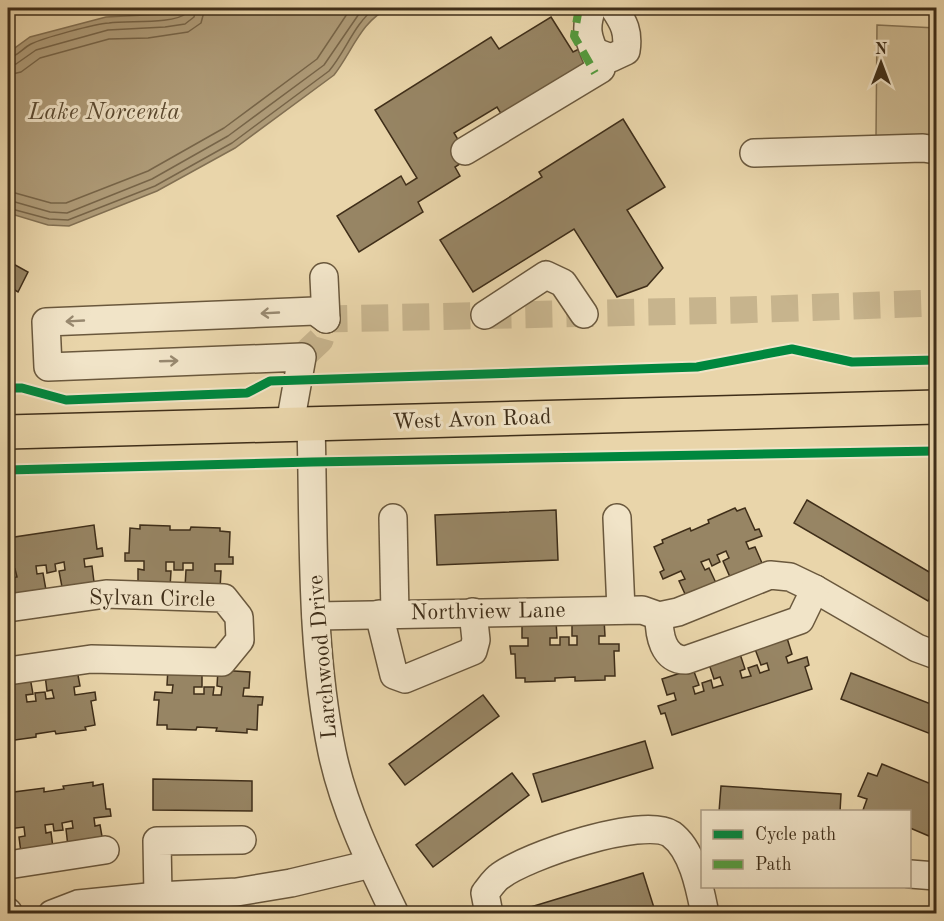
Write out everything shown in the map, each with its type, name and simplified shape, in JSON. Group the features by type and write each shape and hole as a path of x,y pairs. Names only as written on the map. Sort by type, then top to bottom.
{"main road":[{"name":"West Avon Road","path":"8,432 936,407"}],"street":[{"path":"465,151 601,69 589,38 587,22 592,8"},
{"path":"596,52 610,58 626,51 627,27 614,8"},
{"path":"754,153 923,148 936,150"},
{"path":"485,315 546,275 562,283 584,314"},
{"name":"Larchwood Drive","path":"324,277 326,319 315,311 46,322 48,367 302,357 300,424 324,703 333,753 346,802 371,864 395,914"},
{"path":"393,518 387,614 394,675 405,679 473,651 476,640 473,612"},
{"path":"617,518 621,610"},
{"name":"Northview Lane","path":"316,616 621,610 642,610 659,616 678,612 770,575 790,577 815,589 917,648 936,655"},
{"path":"659,616 659,633 670,656 677,660 686,660 800,620 815,589"},
{"name":"Sylvan Circle","path":"8,608 106,594 224,598 239,617 240,640 222,662 91,658 8,671"},
{"path":"489,914 485,893 500,876 535,857 621,831 650,829 670,834 699,873"},
{"path":"143,902 157,841 242,840"},
{"path":"8,865 105,850"},
{"path":"52,914 78,904 238,902 291,883 371,864"},
{"path":"911,874 936,876"},
{"path":"701,888 705,914"}],"shaded area":[{"path":"877,25 936,28 936,138 876,137"}],"water":[{"name":"Lake Norcenta","path":"190,8 389,8 379,14 364,29 334,75 235,148 157,191 69,226 48,225 8,213 8,53 30,37 106,17 164,14"}],"building":[{"path":"551,17 573,52 579,49 588,64 503,117 497,107 454,133 469,158 455,167 460,176 418,202 423,212 359,252 337,216 401,176 406,185 417,178 375,110 491,37 499,49"},
{"path":"623,119 665,187 627,210 663,268 647,286 617,297 574,229 473,292 440,240 542,177 539,172"},
{"path":"8,261 28,272 18,292 8,286"},
{"path":"807,500 936,576 936,587 928,601 794,523"},
{"path":"735,508 737,511 745,508 755,530 759,529 762,536 746,542 749,549 755,547 762,563 730,577 723,561 729,558 726,551 717,555 720,562 712,566 709,559 701,562 705,570 709,568 716,583 686,596 679,581 685,579 681,571 663,579 660,572 664,570 654,547 663,543 662,540 690,528 691,531 709,523 708,520"},
{"path":"556,510 558,560 437,565 435,515"},
{"path":"94,525 97,549 102,548 103,556 84,559 85,567 92,566 94,582 62,587 59,571 65,570 64,562 55,564 56,571 47,573 46,565 36,566 37,574 43,573 46,590 14,594 11,578 17,577 15,569 8,571 8,538"},
{"path":"140,525 170,526 170,530 190,530 191,527 220,528 220,531 230,532 229,557 233,557 233,564 215,564 215,571 221,571 220,589 185,587 186,570 193,570 193,563 183,563 183,570 174,570 174,562 166,562 166,571 171,571 170,587 138,586 138,569 144,570 144,561 125,561 125,553 129,553 130,528 140,529"},
{"path":"604,619 605,636 599,636 599,644 619,644 619,651 614,651 615,676 605,676 605,680 575,681 575,677 555,678 555,681 525,682 525,678 516,678 515,654 511,654 510,646 528,646 528,638 522,638 522,621 556,620 557,638 550,638 550,645 560,645 560,637 569,637 569,645 577,645 577,636 572,636 572,620"},
{"path":"787,638 792,654 786,657 788,663 807,657 809,665 805,667 812,689 672,735 665,713 661,714 658,706 676,700 674,693 667,695 662,679 693,669 699,685 693,687 695,694 704,691 702,683 711,680 713,688 723,685 720,677 714,679 709,664 740,654 745,669 740,671 742,678 751,676 748,668 757,665 760,673 769,670 767,663 761,665 755,649"},
{"path":"168,668 202,670 202,687 194,687 194,694 204,694 204,687 214,687 213,695 221,695 222,687 217,686 218,670 250,672 249,688 244,688 243,696 263,697 262,705 258,705 257,730 247,729 247,733 197,727 196,730 167,729 167,725 157,725 159,700 154,700 155,692 172,693 173,685 167,685"},
{"path":"77,670 80,686 74,687 75,695 95,692 96,700 91,701 95,725 85,727 86,730 56,734 55,731 36,734 36,737 8,741 8,680 30,677 33,694 26,695 27,702 36,701 35,693 45,692 46,699 54,698 52,690 47,691 45,675"},
{"path":"851,673 936,706 936,736 841,699"},
{"path":"483,695 499,716 405,785 389,764"},
{"path":"645,741 653,768 542,802 533,774"},
{"path":"882,764 936,786 936,839 911,828 911,810 863,810 867,799 858,796 868,773 877,776"},
{"path":"512,773 529,795 433,867 416,845"},
{"path":"153,779 252,781 252,811 153,810"},
{"path":"93,782 93,786 103,784 106,809 110,809 111,816 94,818 95,826 100,825 103,842 68,847 66,829 73,828 72,821 62,823 63,830 54,831 53,824 45,825 46,833 51,832 53,848 21,853 19,837 25,836 24,827 8,829 8,797 14,796 14,792 44,788 44,792 64,789 63,786"},
{"path":"721,786 841,794 840,810 719,810"},
{"path":"643,873 656,914 526,914 524,909"}],"tunnel":[{"path":"302,357 320,340 326,319 740,310 936,303"}],"marked path":[{"path":"579,8 574,36 595,73"}],"cycle path":[{"path":"8,388 22,388 66,400 247,393 270,381 697,367 792,349 852,362 936,360"},
{"path":"8,470 936,451"}]}
